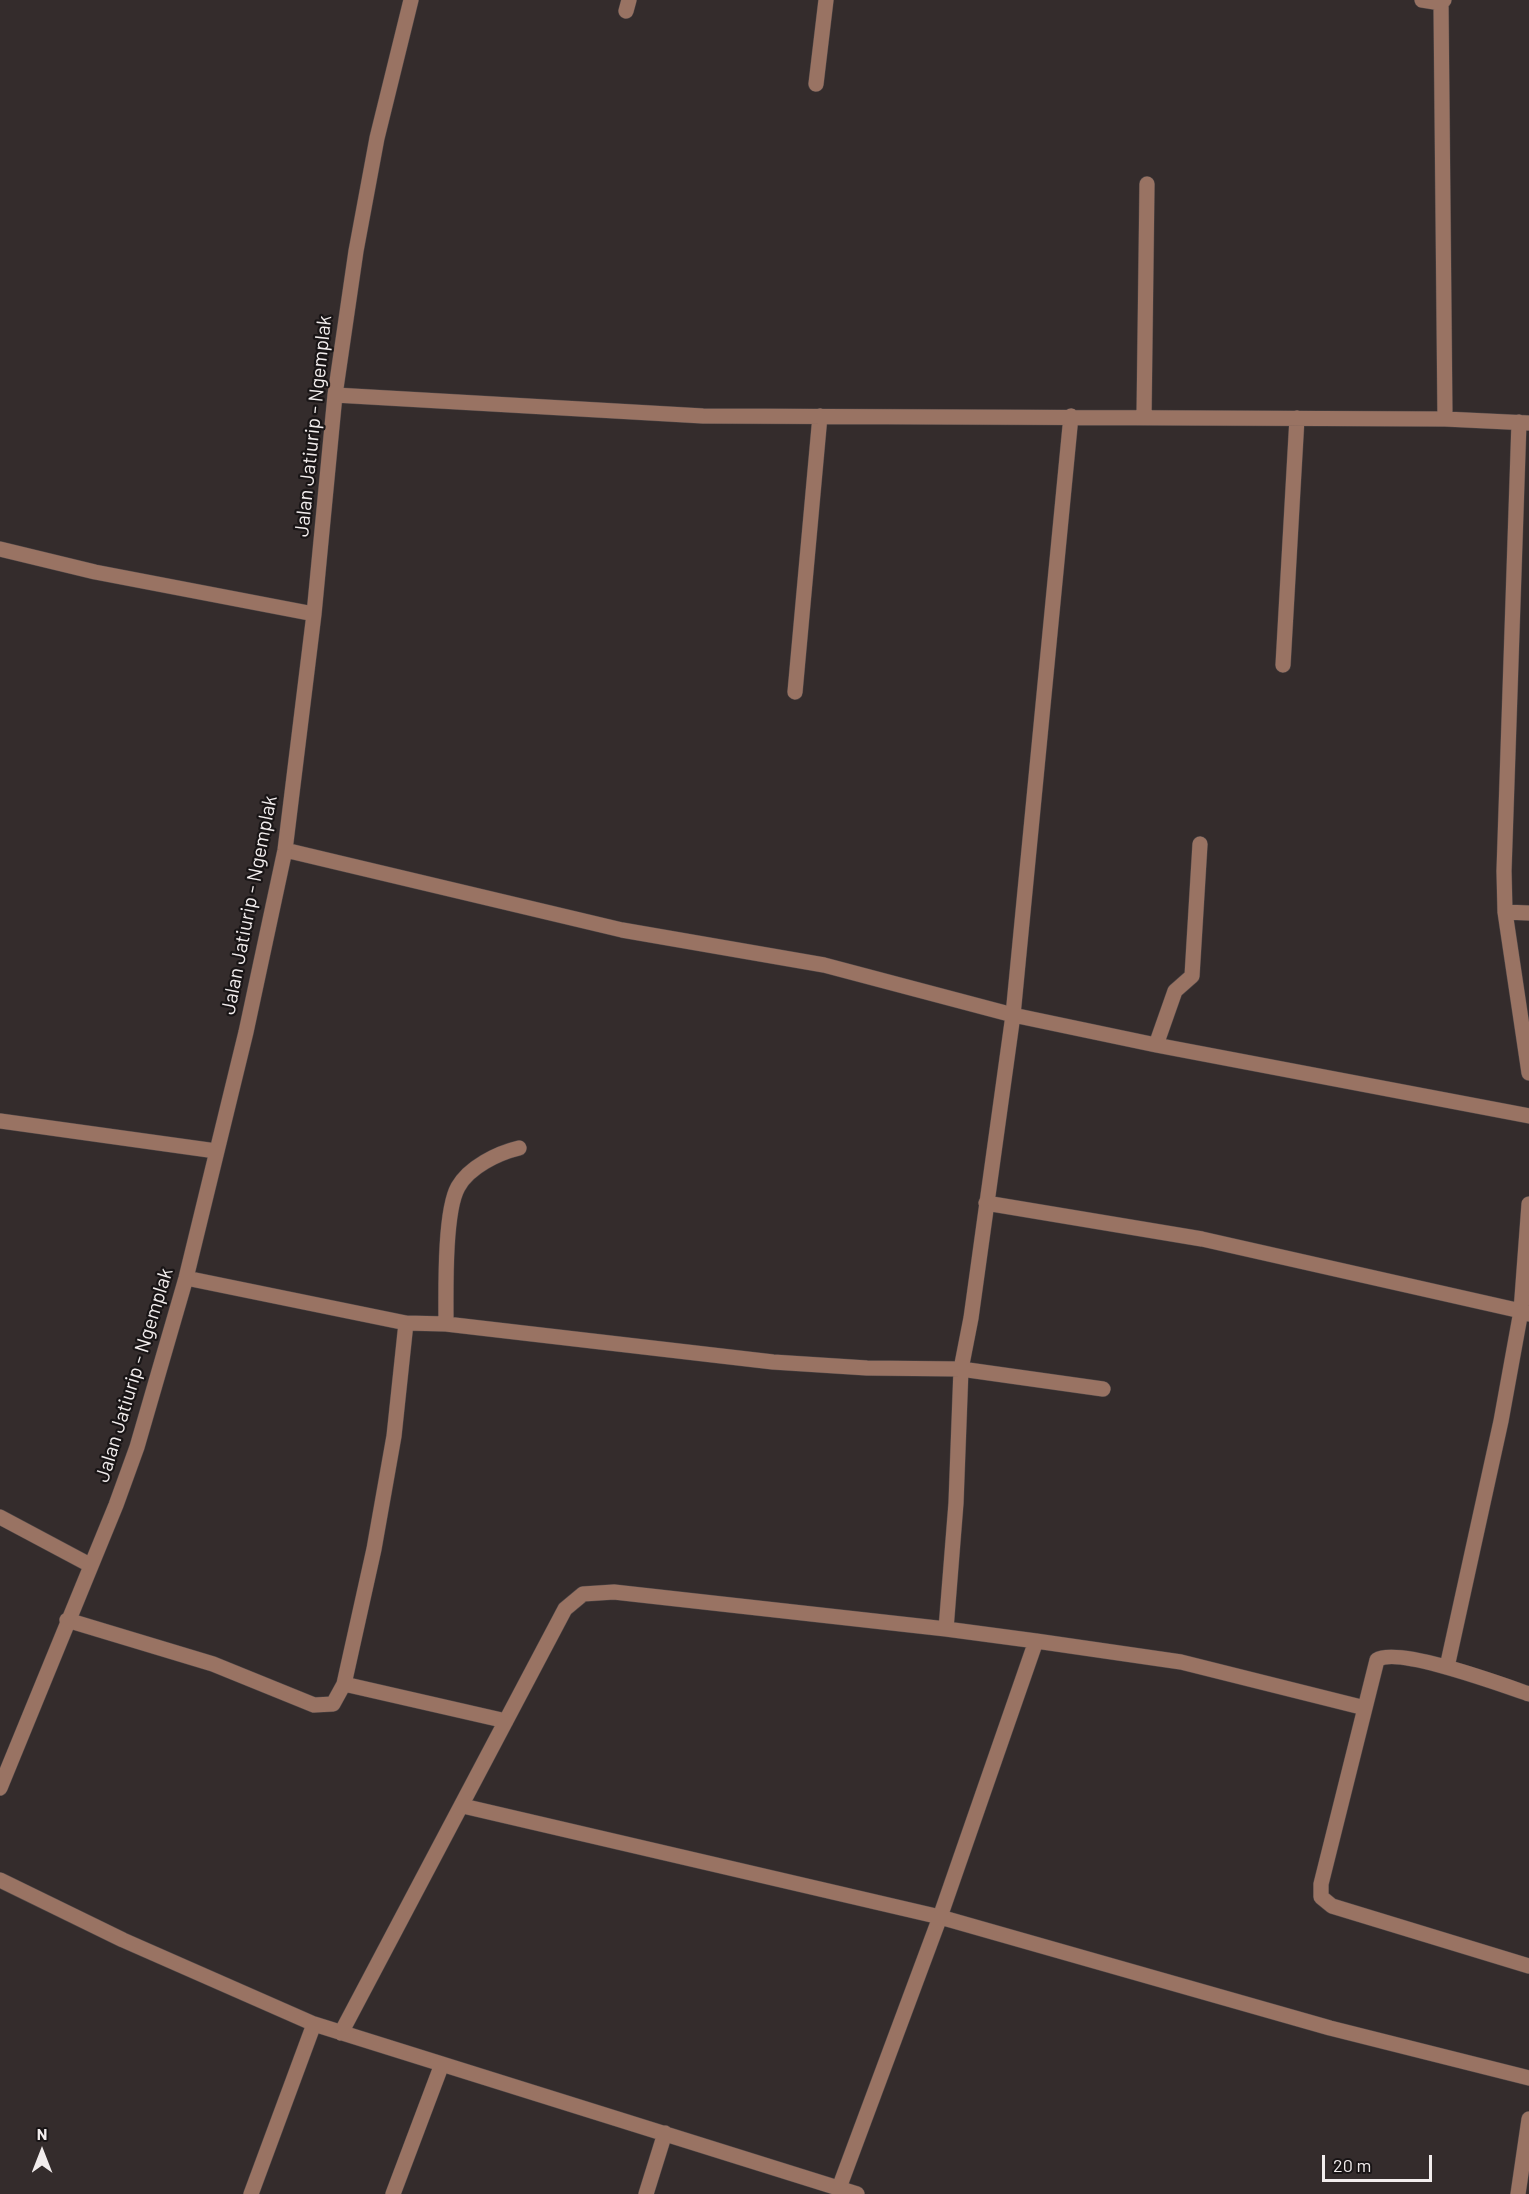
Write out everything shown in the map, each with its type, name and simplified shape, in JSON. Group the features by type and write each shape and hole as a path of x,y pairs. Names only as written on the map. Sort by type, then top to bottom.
{"street":[{"name":"Jalan Jatiurip - Ngemplak","path":"0,1788 116,1505 137,1447 186,1278 246,1032 285,850 314,614 335,395 356,251 377,138 411,0"},
{"path":"816,84 826,0"},
{"path":"1422,0 1442,1 1445,419"},
{"path":"1144,417 1147,184"},
{"path":"335,395 703,416 1071,416 1445,419 1524,422 1504,822 1505,912 1529,1073"},
{"path":"795,692 820,416"},
{"path":"946,1629 956,1503 961,1369 1013,1015 1071,416"},
{"path":"1283,665 1297,418"},
{"path":"0,549 94,572 314,614"},
{"path":"1156,1045 1175,992 1192,976 1200,844"},
{"path":"285,850 621,930 824,965 1013,1015 1156,1045 1529,1116"},
{"path":"1505,912 1529,913"},
{"path":"0,1121 216,1151"},
{"path":"446,1324 446,1259 453,1199 458,1186 469,1174 504,1151 519,1148"},
{"path":"986,1203 1202,1239 1525,1313"},
{"path":"1447,1667 1525,1313 1529,1204"},
{"path":"186,1278 406,1323 446,1324 773,1362 867,1368 961,1369 1103,1389"},
{"path":"67,1620 213,1664 314,1706 333,1704 344,1684 374,1549 394,1436 406,1323"},
{"path":"0,1517 90,1565"},
{"path":"341,2033 463,1806 565,1609 583,1594 614,1592 946,1629 1181,1662 1365,1708"},
{"path":"839,2188 940,1917 1036,1641"},
{"path":"1529,1694 1447,1667 1382,1656 1377,1660 1321,1884 1321,1897 1332,1906 1529,1966"},
{"path":"344,1684 506,1721"},
{"path":"463,1806 940,1917 1330,2028 1529,2078"},
{"path":"0,1880 123,1940 314,2024 857,2194"},
{"path":"251,2194 314,2024"},
{"path":"393,2194 442,2064"},
{"path":"1518,2194 1529,2119"},
{"path":"646,2194 665,2133"}]}
